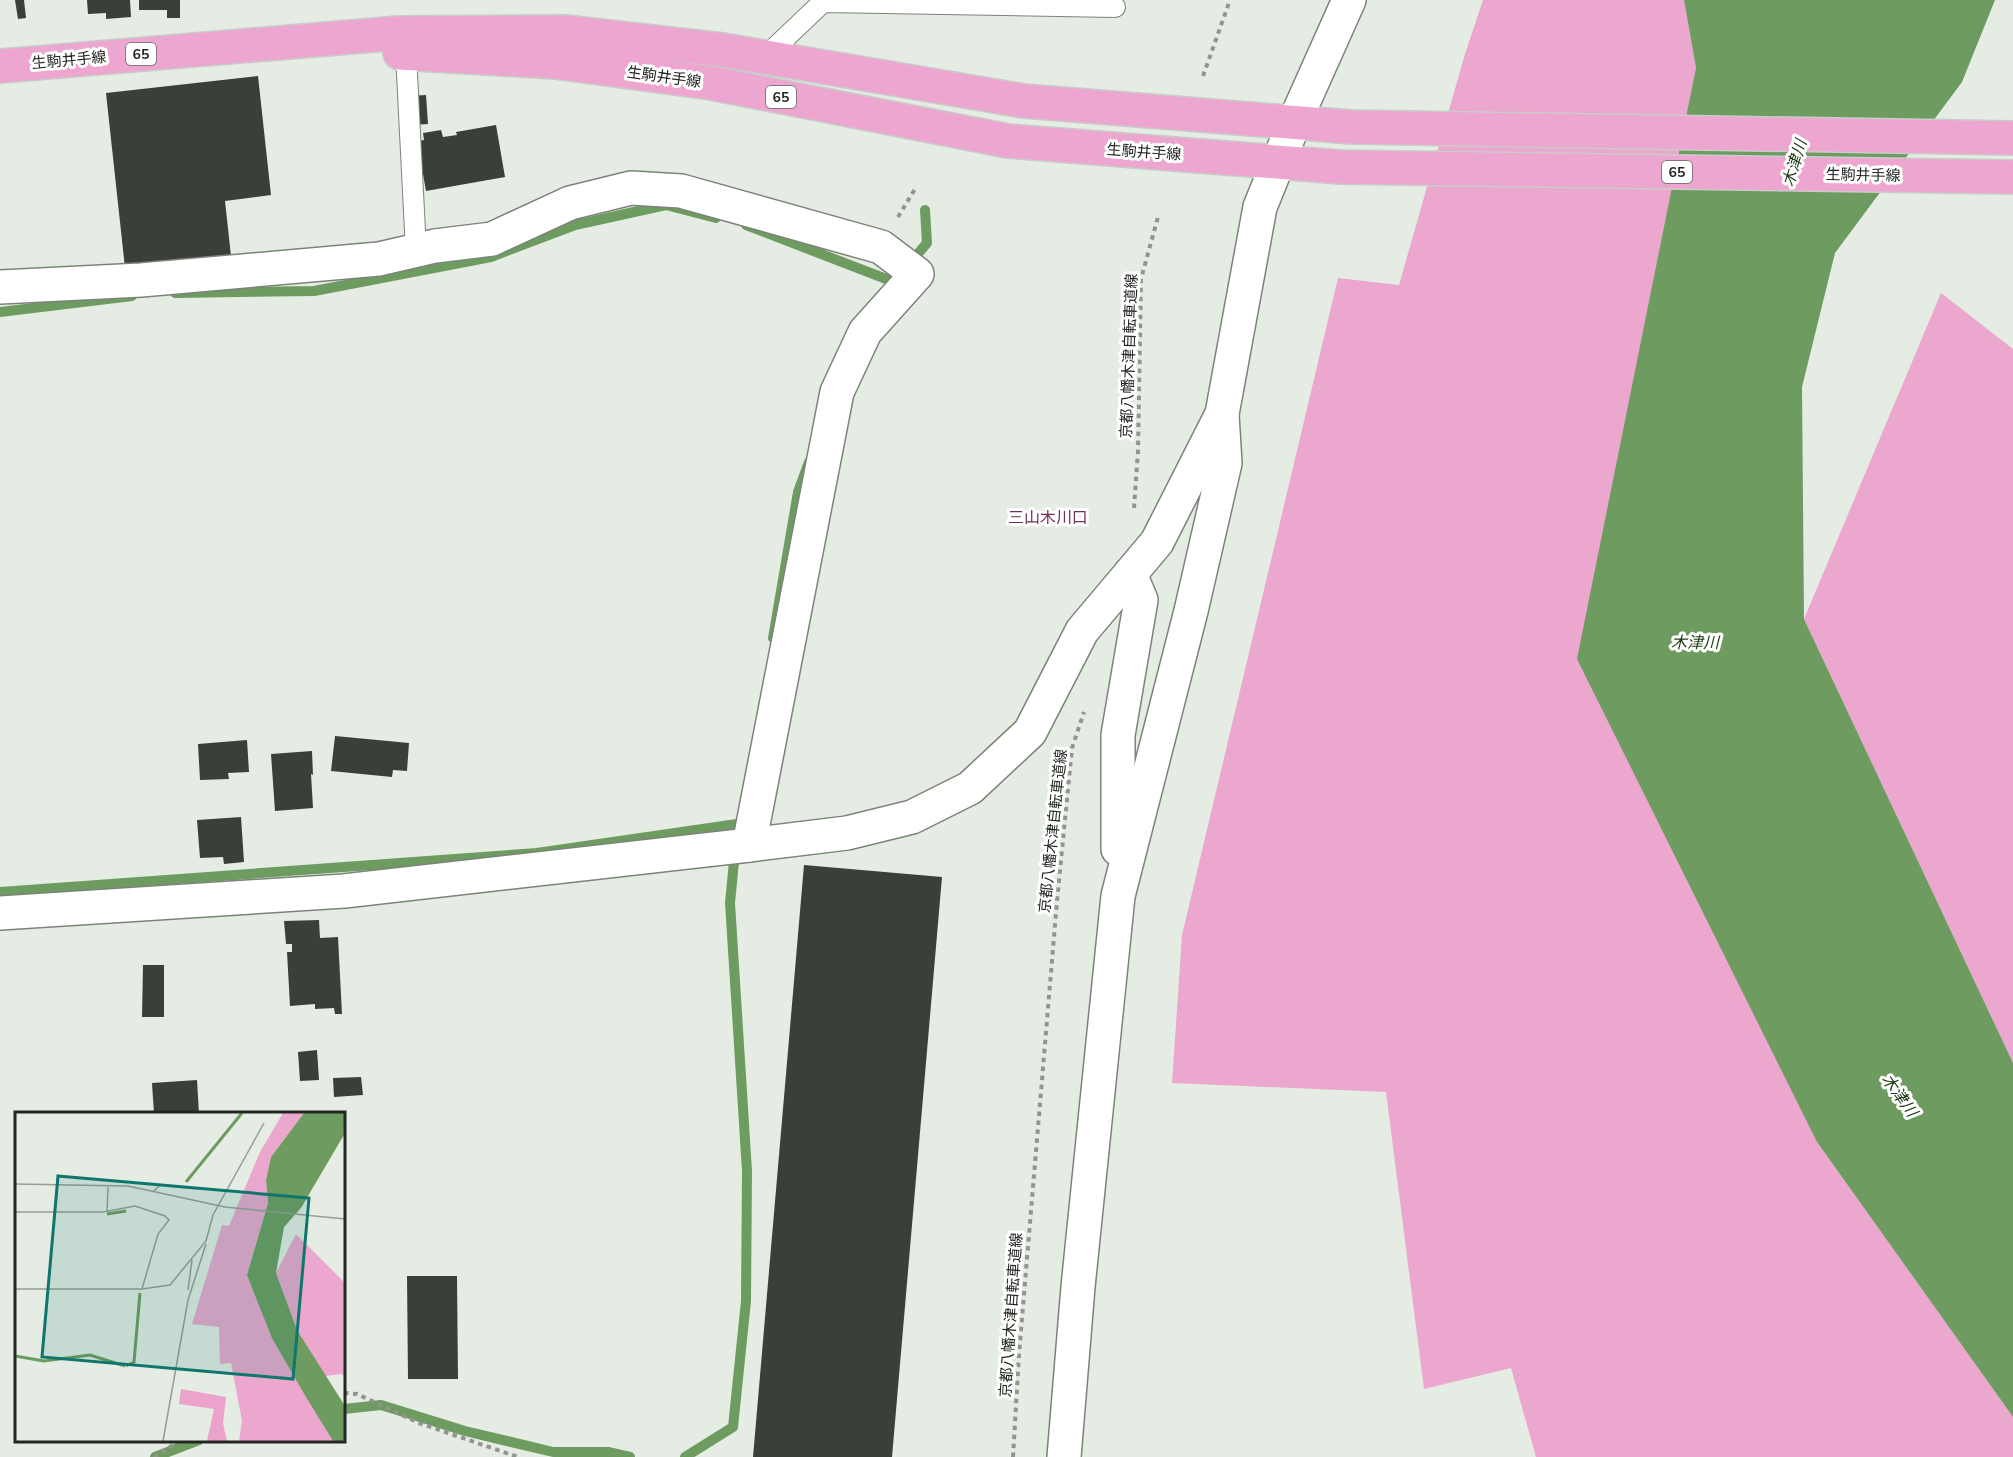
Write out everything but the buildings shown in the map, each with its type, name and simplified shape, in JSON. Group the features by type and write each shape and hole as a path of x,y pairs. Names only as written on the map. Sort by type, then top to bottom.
{"main road":[{"name":"生駒井手線","path":"0,66 398,33 565,32 723,51 1024,101 1294,123 1351,127 2013,138"},
{"name":"生駒井手線","path":"282,43 331,50 555,62 711,83 1008,141 1340,167 2013,177"}],"street":[{"path":"1118,896 1191,611 1225,464 1222,414 1260,207 1294,123 1349,0"},
{"path":"0,287 141,280 379,259 435,246 492,239 570,204 631,188 681,191 881,247 917,274 866,332 837,392 749,845"},
{"path":"0,913 344,891 847,833 912,816 970,788 1030,732 1082,632 1157,543 1222,414"},
{"path":"1064,1457 1078,1287 1118,896 1118,735 1141,600 1130,574"}],"lane":[{"path":"764,58 823,2 1115,7"},
{"path":"406,54 416,251"}],"path":[{"path":"1203,76 1230,0"},
{"name":"京都八幡木津自転車道線","path":"1133,518 1138,451 1141,279 1158,217"},
{"name":"京都八幡木津自転車道線","path":"1013,1457 1019,1354 1072,748 1087,705"},
{"path":"345,1393 357,1394 419,1423 518,1457"},
{"path":"154,1457 178,1442"}],"shaded area":[{"path":"1483,0 1684,0 1696,68 1817,1142 2013,1417 2013,1457 1536,1457 1511,1368 1424,1389 1386,1092 1172,1083 1182,935 1338,278 1399,285 1465,54"},
{"path":"1941,293 2013,349 2013,1063 1804,619"}],"water":[{"name":"木津川","path":"1684,0 1995,0 1962,82 1835,253 1802,387 1804,619 2013,1063 2013,1417 1817,1142 1577,659 1696,68"}],"waterway":[{"path":"175,293 314,291 491,257 575,225 666,205 716,218"},
{"path":"910,263 927,243 925,210"},
{"path":"746,225 894,282"},
{"path":"0,312 132,296"},
{"path":"773,638 798,492 809,462"},
{"path":"0,892 537,853 737,824"},
{"path":"685,1457 733,1427 746,1301 747,1171 730,903 735,851"},
{"path":"345,1409 381,1405 465,1431 553,1452 608,1452 630,1457"},
{"path":"155,1457 194,1442"}],"district":[{"name":"三山木川口","path":"1048,517"}]}
